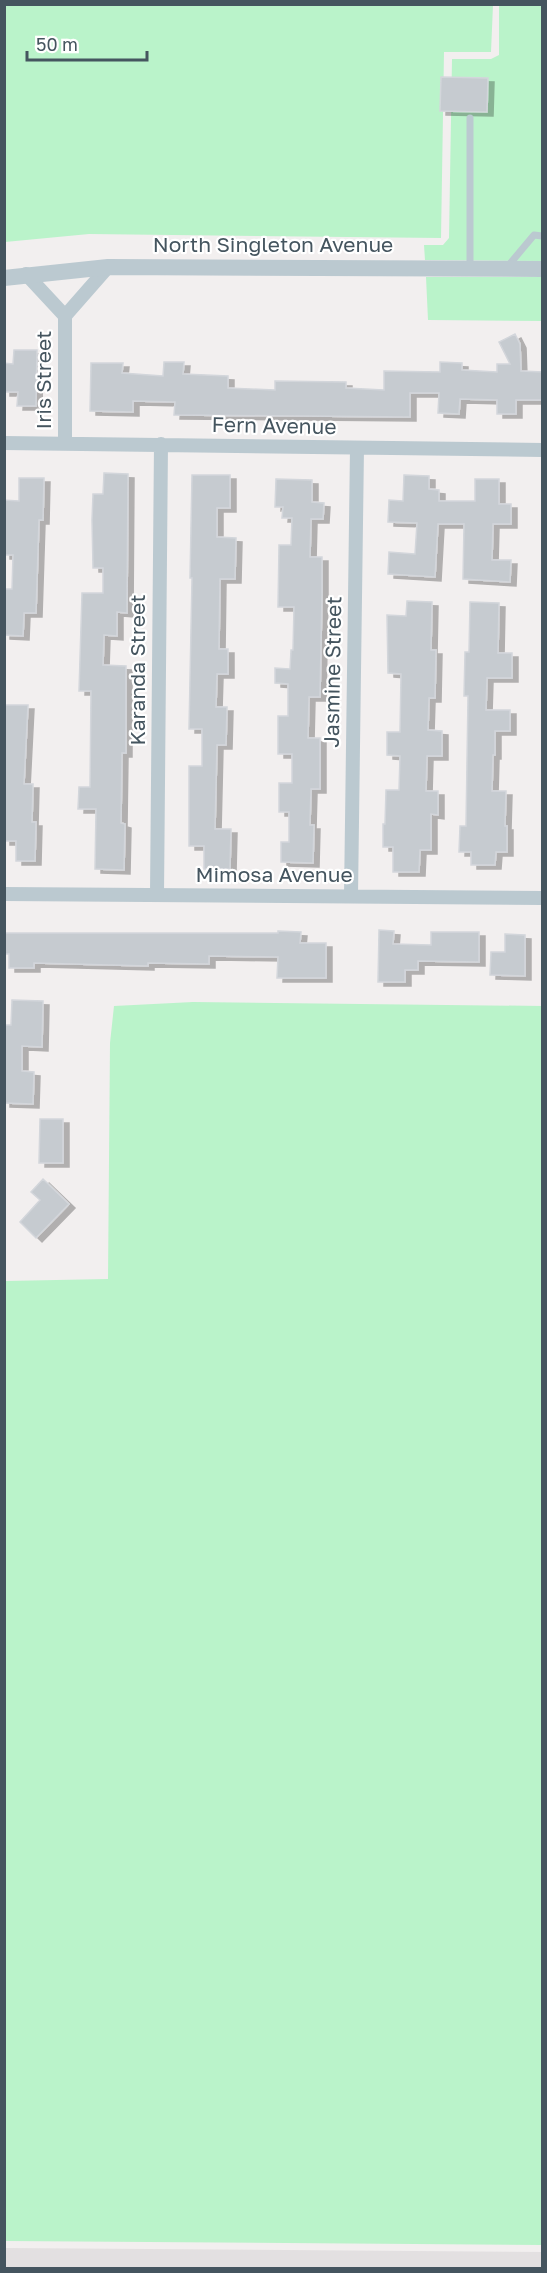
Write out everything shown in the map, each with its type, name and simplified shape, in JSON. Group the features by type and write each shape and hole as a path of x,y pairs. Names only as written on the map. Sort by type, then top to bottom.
{"street":[{"name":"North Singleton Avenue","path":"4,278 108,267 543,269"},
{"name":"Iris Street","path":"65,443 65,316 108,267"},
{"name":"Iris Street","path":"26,274 65,316"},
{"name":"Fern Avenue","path":"4,443 543,450"},
{"name":"Karanda Street","path":"157,895 161,444"},
{"name":"Jasmine Street","path":"351,896 357,448"},
{"name":"Mimosa Avenue","path":"4,894 543,898"}],"lane":[{"path":"470,118 470,268"},
{"path":"506,269 534,236 543,236"}],"shaded area":[{"path":"5,2248 542,2252 542,2268 5,2268"}],"green space":[{"path":"5,5 493,5 491,52 444,52 441,238 89,234 5,242"},
{"path":"499,5 542,5 542,261 425,260 424,245 443,245 449,238 452,59 491,59 499,55"},
{"path":"426,277 542,277 542,321 428,320"},
{"path":"193,1002 542,1006 542,2245 5,2241 5,1281 108,1279 110,1043 114,1006"}],"building":[{"path":"441,77 488,78 487,112 440,111"},
{"path":"515,334 520,344 521,371 543,372 543,400 516,400 516,414 497,414 497,400 460,399 459,414 438,413 439,393 410,393 410,417 174,415 175,402 133,401 133,412 90,411 91,363 123,363 122,373 163,376 164,362 184,362 183,374 228,376 228,388 275,390 275,381 346,382 346,388 384,390 384,371 440,372 440,362 462,363 462,370 497,372 497,364 510,364 499,342"},
{"path":"14,350 37,350 36,406 17,406 18,392 4,392 4,363 13,364"},
{"path":"104,473 128,474 127,613 117,612 117,636 104,635 103,665 126,666 126,753 122,753 121,823 125,824 124,870 95,869 96,809 78,809 79,787 90,787 91,691 79,691 82,593 103,593 103,568 93,568 92,520 93,494 103,494"},
{"path":"192,475 230,475 230,508 217,508 217,537 236,538 235,579 220,579 219,649 228,649 228,674 217,674 216,707 227,707 226,745 217,745 215,829 231,829 230,869 204,869 204,846 189,846 189,766 202,766 202,729 189,729"},
{"path":"404,475 429,476 429,489 439,490 439,501 475,501 475,479 499,479 499,504 511,504 511,524 493,524 492,560 511,560 510,582 463,579 464,524 438,524 435,577 388,574 389,552 415,554 417,523 388,522 389,500 403,501"},
{"path":"19,478 44,478 43,520 39,520 36,613 24,613 23,636 4,635 4,589 12,589 13,555 4,555 4,500 19,501"},
{"path":"276,479 312,480 312,502 324,503 323,519 311,519 310,557 322,557 320,697 309,697 308,738 320,738 320,789 311,789 310,825 314,825 313,863 281,862 281,842 289,842 289,812 279,812 279,783 292,783 292,754 278,754 278,716 288,716 288,684 275,683 275,668 290,669 294,607 278,607 279,545 291,545 292,518 282,518 283,507 275,507"},
{"path":"407,601 432,602 431,650 436,650 435,698 429,698 428,730 442,731 442,756 427,756 426,791 438,791 438,815 431,814 431,850 420,850 419,872 393,872 393,847 383,847 383,824 385,824 386,790 399,790 400,756 387,755 387,732 400,732 401,674 388,673 387,615 406,616"},
{"path":"470,602 499,603 498,653 512,653 512,678 487,678 486,710 510,710 510,731 495,731 492,791 506,791 507,852 496,852 495,865 471,865 471,852 459,852 460,826 466,826 468,696 464,696 465,652 469,652"},
{"path":"4,705 28,705 24,784 33,784 32,822 36,822 35,861 16,861 16,841 4,841"},
{"path":"379,930 394,931 393,944 431,945 431,932 479,932 479,962 418,961 418,970 405,970 405,982 378,982"},
{"path":"278,931 301,932 300,943 326,943 326,978 277,978 278,957 209,956 209,964 148,963 148,966 34,963 34,968 9,968 9,954 4,954 4,933 278,933"},
{"path":"505,934 525,935 525,976 490,975 491,952 505,952"},
{"path":"12,1000 43,1001 42,1047 22,1046 22,1071 34,1072 33,1104 4,1103 4,1025 11,1025"},
{"path":"40,1119 63,1119 63,1163 39,1163"},
{"path":"43,1179 69,1204 36,1238 20,1222 40,1200 31,1192"}]}
